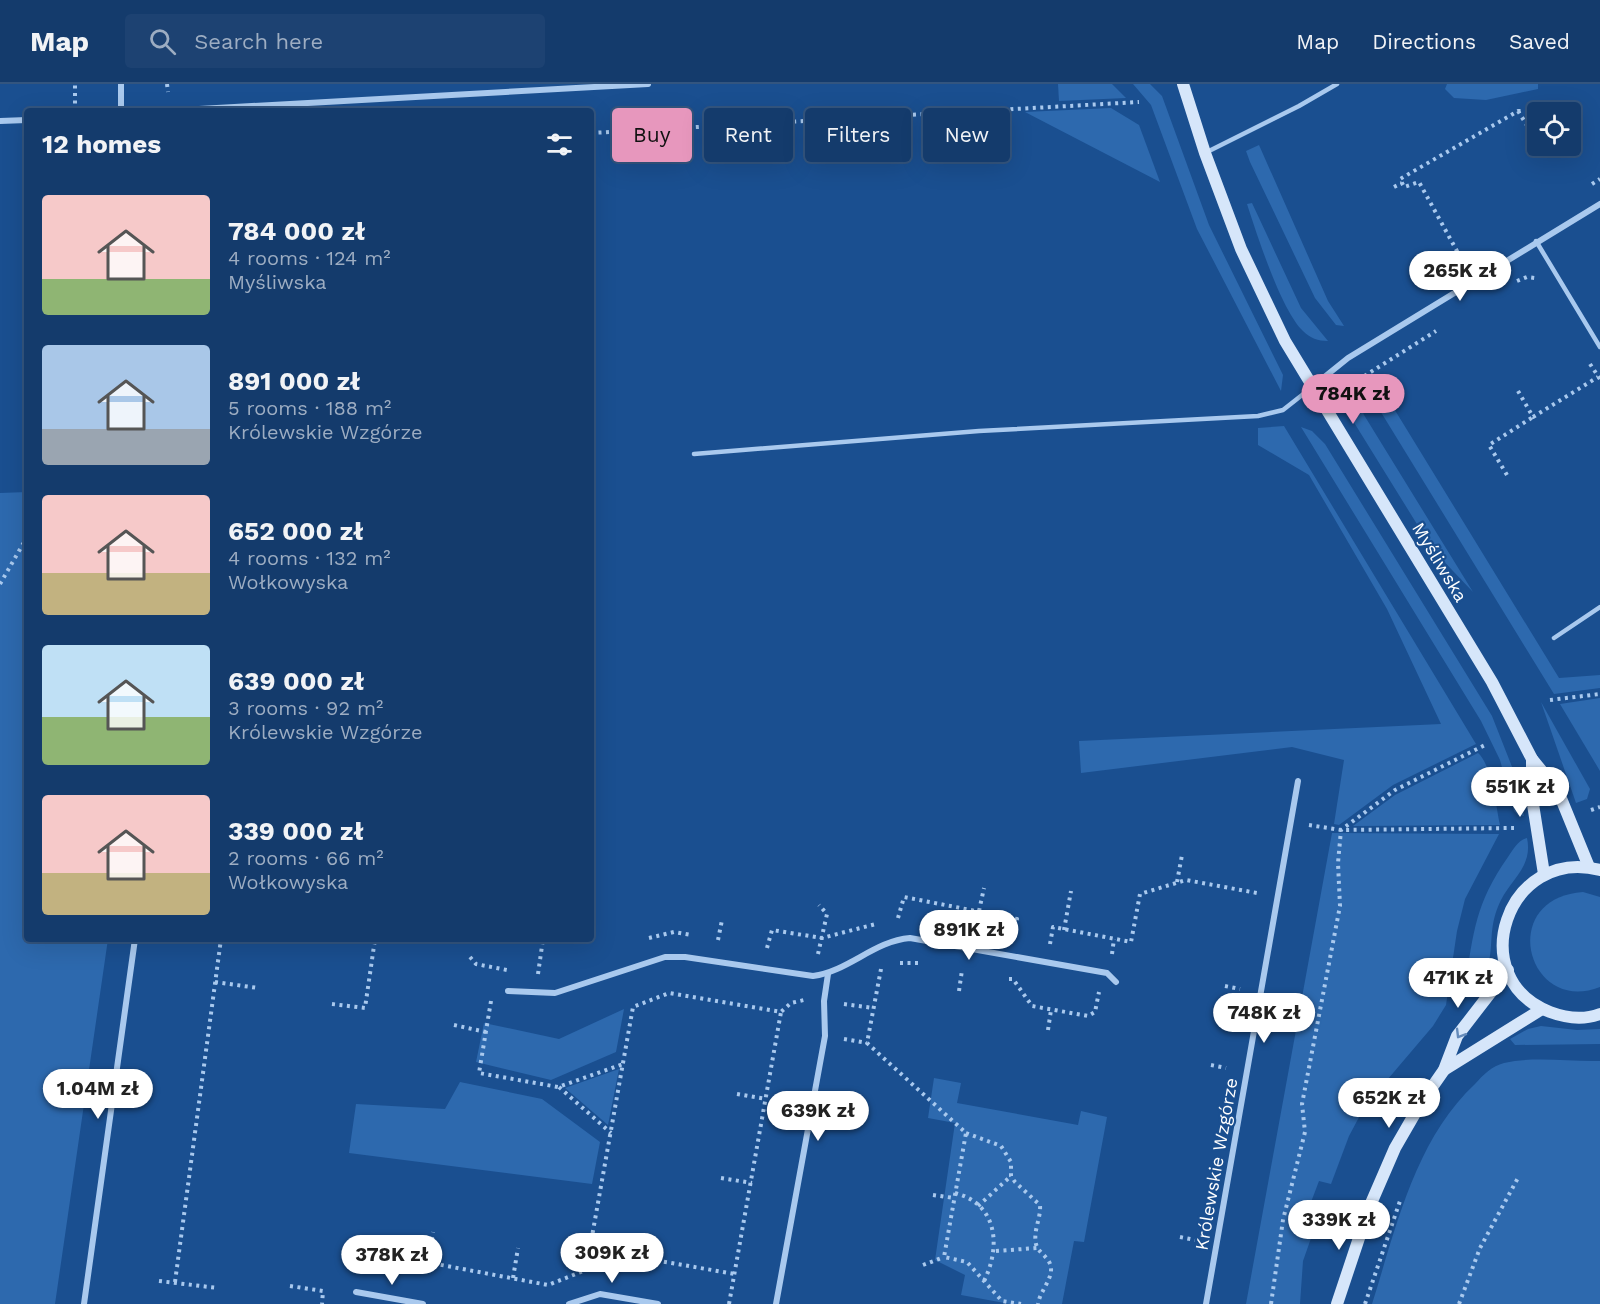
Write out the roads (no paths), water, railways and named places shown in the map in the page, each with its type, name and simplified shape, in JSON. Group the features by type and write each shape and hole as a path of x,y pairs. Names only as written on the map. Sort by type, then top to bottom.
{"street":[{"path":"121,84 121,108"},
{"path":"218,108 648,84"},
{"name":"Myśliwska","path":"1183,84 1205,153 1260,292 1312,387 1492,682 1532,759 1558,791 1594,868"},
{"path":"0,121 24,120"},
{"path":"1312,387 1348,358 1536,241 1600,204"},
{"name":"Myśliwska","path":"1532,759 1532,798 1544,874"},
{"name":"Królewskie Wzgórze","path":"1206,1304 1298,781"},
{"path":"1594,868 1559,869 1544,874 1526,887 1512,904 1504,926 1503,948 1508,970 1527,999 1542,1009 1577,1018 1600,1014"},
{"path":"508,991 555,993 664,957 685,957 813,976 828,974 883,944 910,938 1107,973 1116,982"},
{"path":"84,1304 135,942"},
{"path":"1337,1304 1369,1208 1395,1148 1421,1102 1444,1070 1457,1036 1508,970"},
{"path":"776,1304 825,1036 824,1001 828,974"},
{"path":"1444,1070 1542,1009"},
{"path":"356,1292 423,1304"},
{"path":"569,1304 600,1294 658,1304"}],"lane":[{"path":"1205,153 1299,106 1337,84"},
{"path":"1536,241 1600,347"},
{"path":"694,454 979,431 1258,416 1283,410 1312,387"},
{"path":"1554,638 1600,607"}]}
